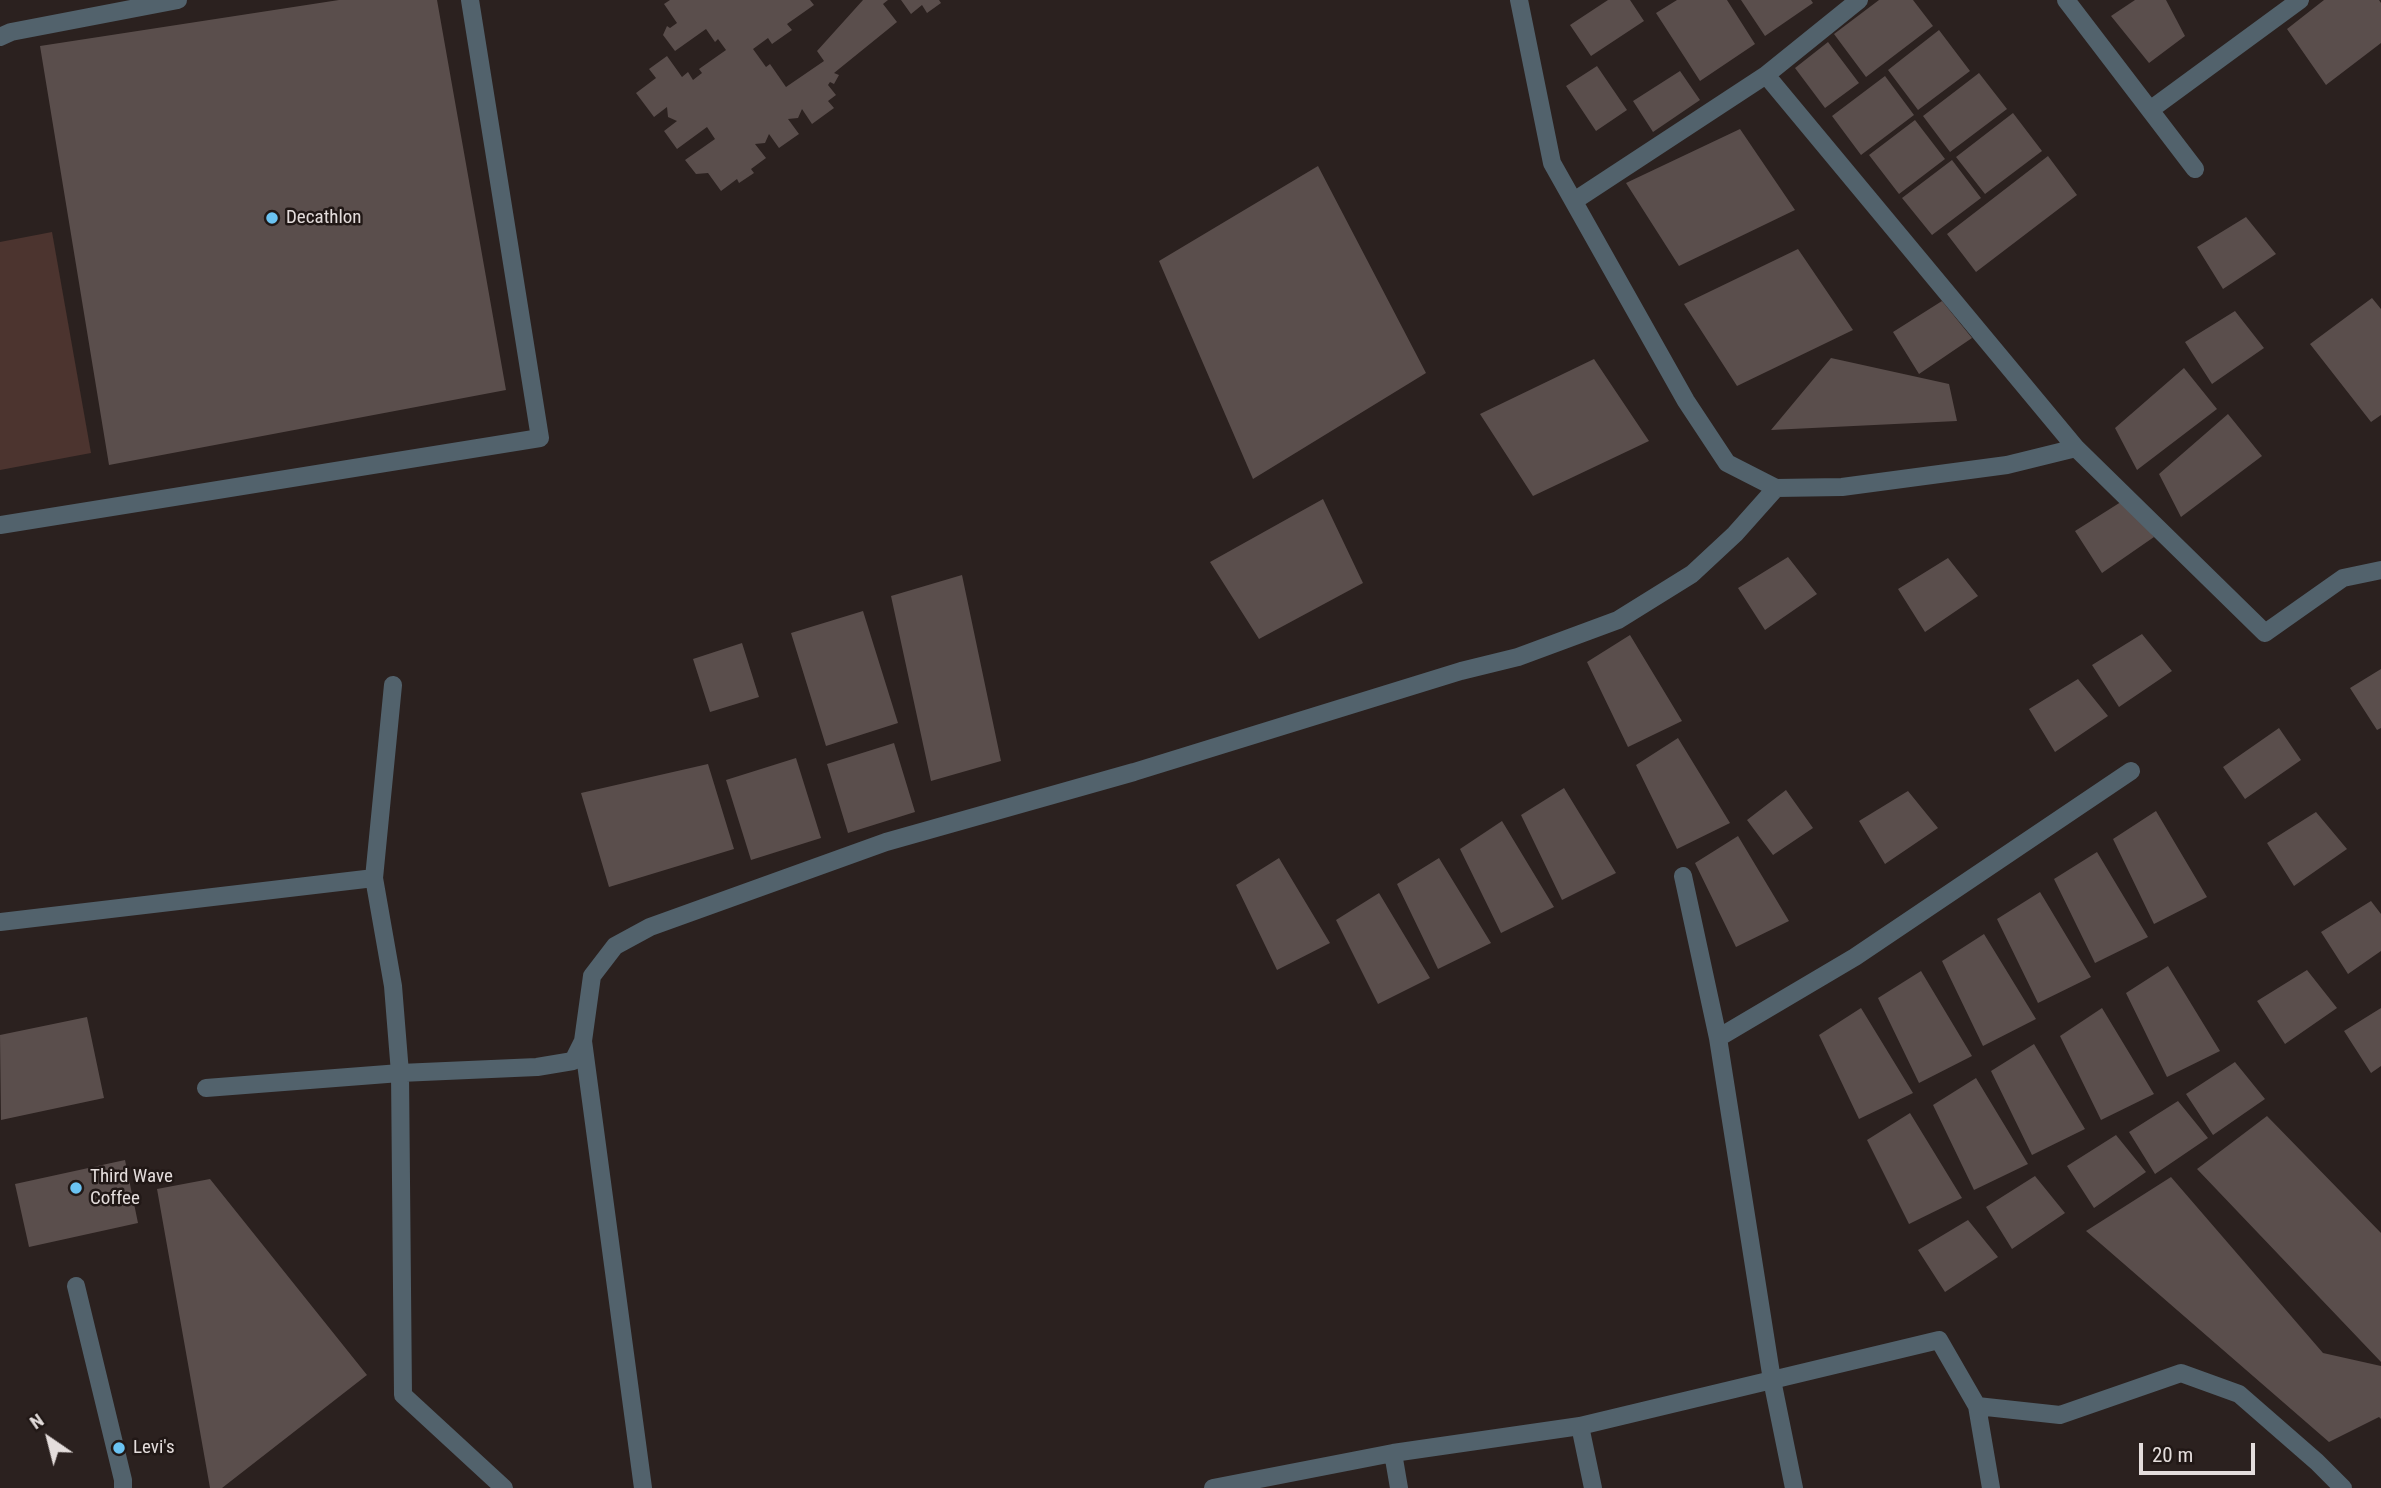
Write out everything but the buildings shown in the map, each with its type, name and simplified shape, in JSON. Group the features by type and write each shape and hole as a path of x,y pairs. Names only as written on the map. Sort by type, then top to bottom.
{"street":[{"path":"0,37 11,32 178,0"},
{"path":"0,525 540,439 470,0"},
{"path":"1519,0 1552,163 1686,401 1727,463 1776,488 1842,487 2007,465 2076,449"},
{"path":"1574,201 1766,75 1859,0"},
{"path":"2066,0 2195,169"},
{"path":"2150,110 2300,0"},
{"path":"1766,75 2076,449 2265,633 2343,578 2381,570"},
{"path":"643,1488 583,1041 592,976 614,946 650,927 886,842 1134,772 1461,671 1518,657 1618,620 1692,574 1735,534 1776,488"},
{"path":"393,685 374,878 393,986 400,1073 403,1395 504,1488"},
{"path":"1718,1038 1855,957 2131,771"},
{"path":"1683,876 1718,1038 1772,1380 1794,1488"},
{"path":"0,922 374,878"},
{"path":"206,1088 400,1073 537,1067 573,1061 583,1041"},
{"path":"76,1286 123,1488"},
{"path":"1213,1488 1393,1454 1580,1426 1939,1340 1977,1406 1991,1488"},
{"path":"1977,1406 2060,1415 2181,1373 2239,1394 2343,1488"},
{"path":"1580,1426 1593,1488"},
{"path":"1393,1454 1399,1488"}],"shaded area":[{"path":"52,232 91,453 0,470 0,242"}],"place":[{"name":"Decathlon","path":"272,218"},
{"name":"Third Wave Coffee","path":"76,1188"},
{"name":"Levi's","path":"119,1448"}]}
